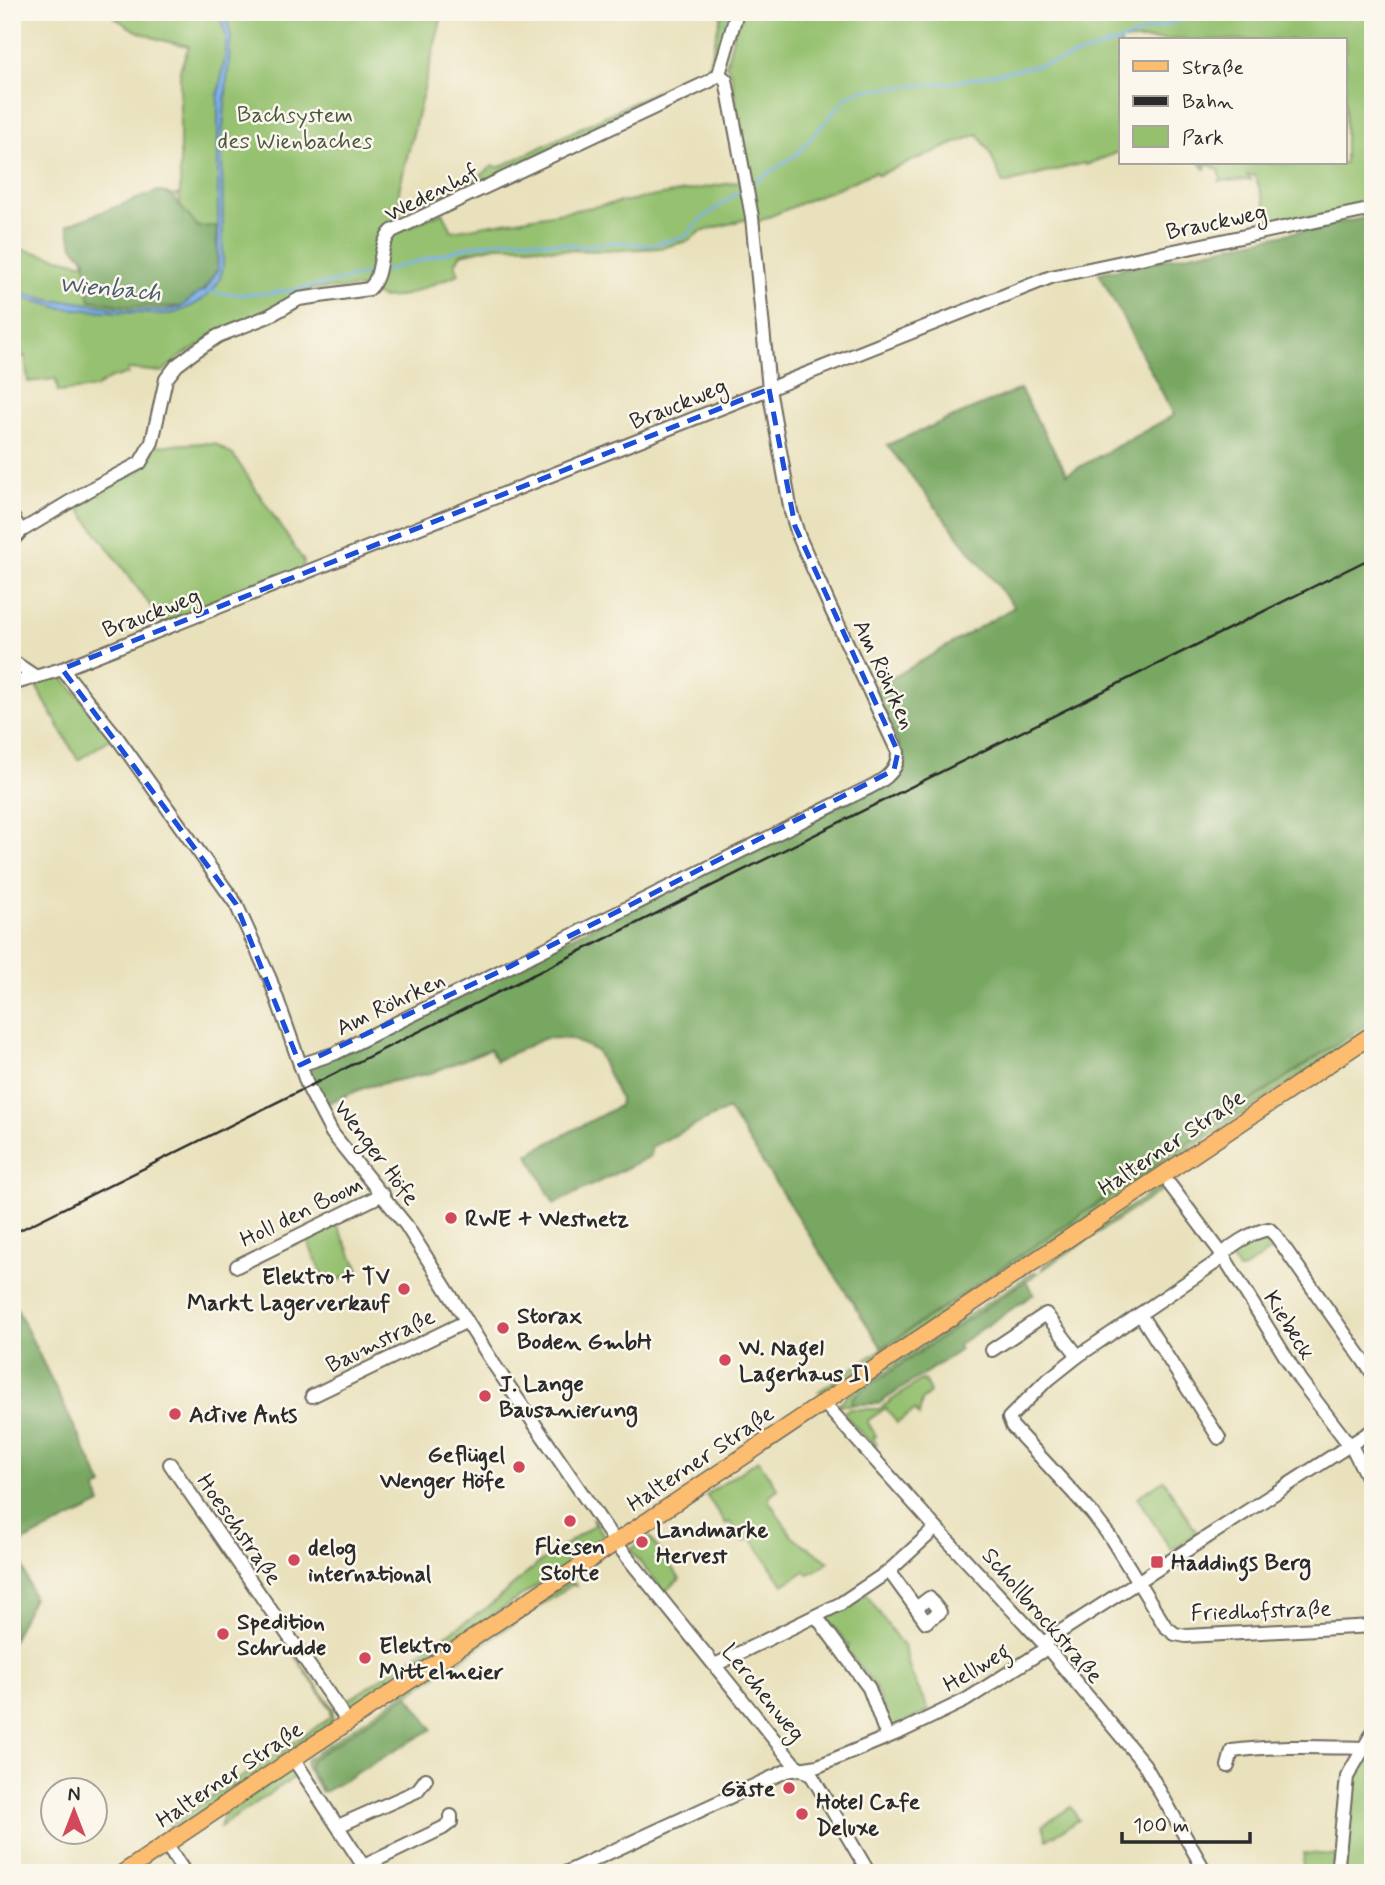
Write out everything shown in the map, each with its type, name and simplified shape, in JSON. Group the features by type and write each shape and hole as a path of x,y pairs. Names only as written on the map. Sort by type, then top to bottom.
{"main road":[{"name":"Halterner Straße","path":"123,1873 1373,1034"}],"street":[{"path":"719,74 737,12"},
{"name":"Am Röhrken","path":"300,1065 336,1053 486,979 848,798 888,777 894,770 898,752 795,526 782,471 769,389 752,217 726,80 719,74"},
{"name":"Wedenhof","path":"17,536 96,486 140,463 152,442 167,377 177,365 218,336 256,322 299,299 369,289 374,284 383,244 392,231 710,81 719,74"},
{"name":"Brauckweg","path":"12,684 62,670 1051,277 1373,209"},
{"path":"12,516 17,536"},
{"path":"12,661 36,677"},
{"name":"Wenger Höfe","path":"62,670 116,736 236,904 270,979 312,1097 332,1133 406,1225 615,1543"},
{"name":"Kiebeck","path":"1170,1185 1222,1254 1286,1360 1349,1445 1373,1489"},
{"name":"Holl den Boom","path":"237,1266 383,1194"},
{"path":"1137,1581 1092,1513 1012,1426 1009,1418 1044,1384 1078,1356 1218,1261 1222,1254 1258,1231 1269,1229 1373,1374"},
{"path":"992,1350 1046,1314 1078,1356"},
{"path":"1140,1314 1219,1438"},
{"name":"Baumstraße","path":"312,1396 467,1321"},
{"name":"Schollbrockstraße","path":"824,1403 1045,1645 1144,1764 1206,1873"},
{"name":"Hellweg","path":"565,1873 786,1771 812,1769 966,1700 1041,1652 1049,1639 1373,1430"},
{"name":"Hoeschstraße","path":"170,1464 348,1722"},
{"path":"715,1665 840,1604 889,1572 936,1528"},
{"name":"Lerchenweg","path":"615,1543 794,1764 812,1776 869,1873"},
{"path":"889,1572 916,1608"},
{"name":"Friedhofstraße","path":"1137,1581 1165,1626 1175,1634 1186,1636 1373,1626"},
{"path":"816,1616 869,1688 887,1737"},
{"path":"1337,1873 1347,1777 1373,1732"},
{"path":"1228,1766 1232,1751 1242,1749 1271,1746 1363,1748"},
{"path":"293,1758 366,1869 443,1828 451,1822 452,1816"},
{"path":"338,1826 417,1791 426,1779"},
{"path":"166,1844 185,1873"}],"highlighted area":[{"path":"769,389 795,526 898,752 894,770 509,967 300,1065 236,904 62,669"}],"green space":[{"name":"Bachsystem des Wienbaches","path":"109,12 443,12 399,190 400,220 425,208 423,203 480,176 493,166 500,167 708,68 722,12 734,12 716,72 399,221 392,220 390,225 394,233 443,212 452,231 749,180 731,72 726,65 739,12 1373,12 1373,206 1272,224 1255,176 1247,175 1251,180 1219,181 1219,170 1208,164 1346,164 1346,38 1119,38 1119,152 1086,165 1084,163 1003,184 990,153 978,134 878,175 875,172 757,222 750,218 700,232 688,241 661,248 603,251 496,246 461,254 455,264 459,274 409,294 383,298 359,288 313,289 184,354 162,372 128,369 128,374 111,378 95,388 58,392 56,379 28,382 25,356 12,358 12,247 85,264 75,231 167,193 180,204 180,197 175,195 180,194 180,70 189,46 146,35"},
{"path":"158,191 171,195 198,227 216,226 218,268 205,288 181,307 127,306 90,300 86,282 86,260 73,246 67,225"},
{"path":"1373,216 1373,1019 882,1348 728,1109 651,1147 651,1156 554,1204 528,1154 619,1106 620,1099 597,1051 571,1039 545,1038 496,1061 490,1049 431,1073 366,1087 321,1106 305,1068 905,770 905,758 872,690 1014,607 887,445 1020,389 1067,474 1174,415 1099,273"},
{"path":"216,444 234,456 304,562 301,571 164,624 75,503 104,486 139,472 149,462 155,446"},
{"path":"60,674 113,737 78,760 33,681"},
{"path":"1373,1019 1373,1026 827,1392 819,1391"},
{"path":"1163,1185 1165,1188 1042,1270 1043,1266"},
{"path":"335,1221 359,1270 328,1285 305,1237"},
{"path":"1265,1234 1277,1244 1276,1247 1238,1270 1231,1258 1234,1251"},
{"path":"1034,1272 1038,1273 857,1394 853,1397 854,1405 837,1405 850,1394"},
{"path":"1026,1281 1034,1294 958,1345 960,1350 878,1404 852,1404 851,1401 857,1394"},
{"path":"17,1309 103,1486 96,1489 101,1504 16,1545 33,1598 12,1641 12,1311"},
{"path":"921,1380 925,1381 930,1393 922,1400 919,1416 915,1410 897,1423 886,1408 867,1421 876,1436 873,1438 877,1444 874,1446 842,1413 849,1409 879,1409"},
{"path":"758,1460 778,1489 769,1496 769,1501 792,1536 829,1562 808,1575 805,1571 783,1585 751,1538 744,1542 730,1522 726,1524 706,1495"},
{"path":"1164,1480 1197,1533 1171,1550 1137,1497"},
{"path":"592,1518 606,1538 603,1541 352,1710 345,1708 330,1690 332,1686 340,1695 350,1699 488,1607 539,1563 594,1525"},
{"path":"650,1537 680,1579 664,1592 630,1550"},
{"path":"568,1583 574,1583 576,1586 572,1585 311,1760 309,1769 324,1792 322,1793 306,1767 307,1759"},
{"path":"866,1594 904,1648 911,1673 929,1711 891,1729 875,1687 846,1649 849,1646 826,1618"},
{"path":"291,1650 333,1708 331,1724 182,1824 168,1826 330,1718 331,1709"},
{"path":"408,1695 432,1729 324,1792 309,1769 311,1760"},
{"path":"1373,1743 1373,1873 1345,1873 1352,1781"},
{"path":"288,1771 297,1772 323,1814 296,1776 220,1827 225,1813"},
{"path":"1071,1807 1079,1820 1047,1840 1043,1825"},
{"path":"1304,1853 1335,1855 1333,1873 1302,1873"}],"water":[{"path":"214,12 222,12 228,22 231,37 222,139 223,268 213,290 193,305 163,315 61,308 12,295 12,290 53,301 131,310 168,310 181,307 205,291 218,269 218,98 226,50 226,35 220,17"}],"waterway":[{"path":"720,50 730,12"},
{"path":"1128,38 1212,12"},
{"path":"756,181 796,155 848,96 862,90 955,82 1058,61 1119,42"},
{"path":"384,271 466,247 503,240 521,239 584,246 617,242 651,245 686,236 699,221 742,189"},
{"path":"210,292 272,293 375,272"}],"railway":[{"path":"12,1234 1373,557"}],"place":[{"name":"RWE + Westnetz","path":"451,1218"},
{"name":"Elektro + TV Markt Lagerverkauf","path":"404,1289"},
{"name":"Storax Boden GmbH","path":"503,1328"},
{"name":"W. Nagel Lagerhaus II","path":"725,1360"},
{"name":"J. Lange Bausanierung","path":"485,1396"},
{"name":"Active Ants","path":"175,1414"},
{"name":"Geflügel Wenger Höfe","path":"519,1467"},
{"name":"Fliesen Stolte","path":"570,1521"},
{"name":"Landmarke Hervest","path":"642,1542"},
{"name":"delog international","path":"294,1560"},
{"name":"Haddings Berg","path":"1157,1562"},
{"name":"Spedition Schrudde","path":"223,1634"},
{"name":"Elektro Mittelmeier","path":"365,1658"},
{"name":"Gäste","path":"789,1788"},
{"name":"Hotel Cafe Deluxe","path":"802,1814"}],"water label":[{"name":"Wienbach","path":"110,288"}]}
